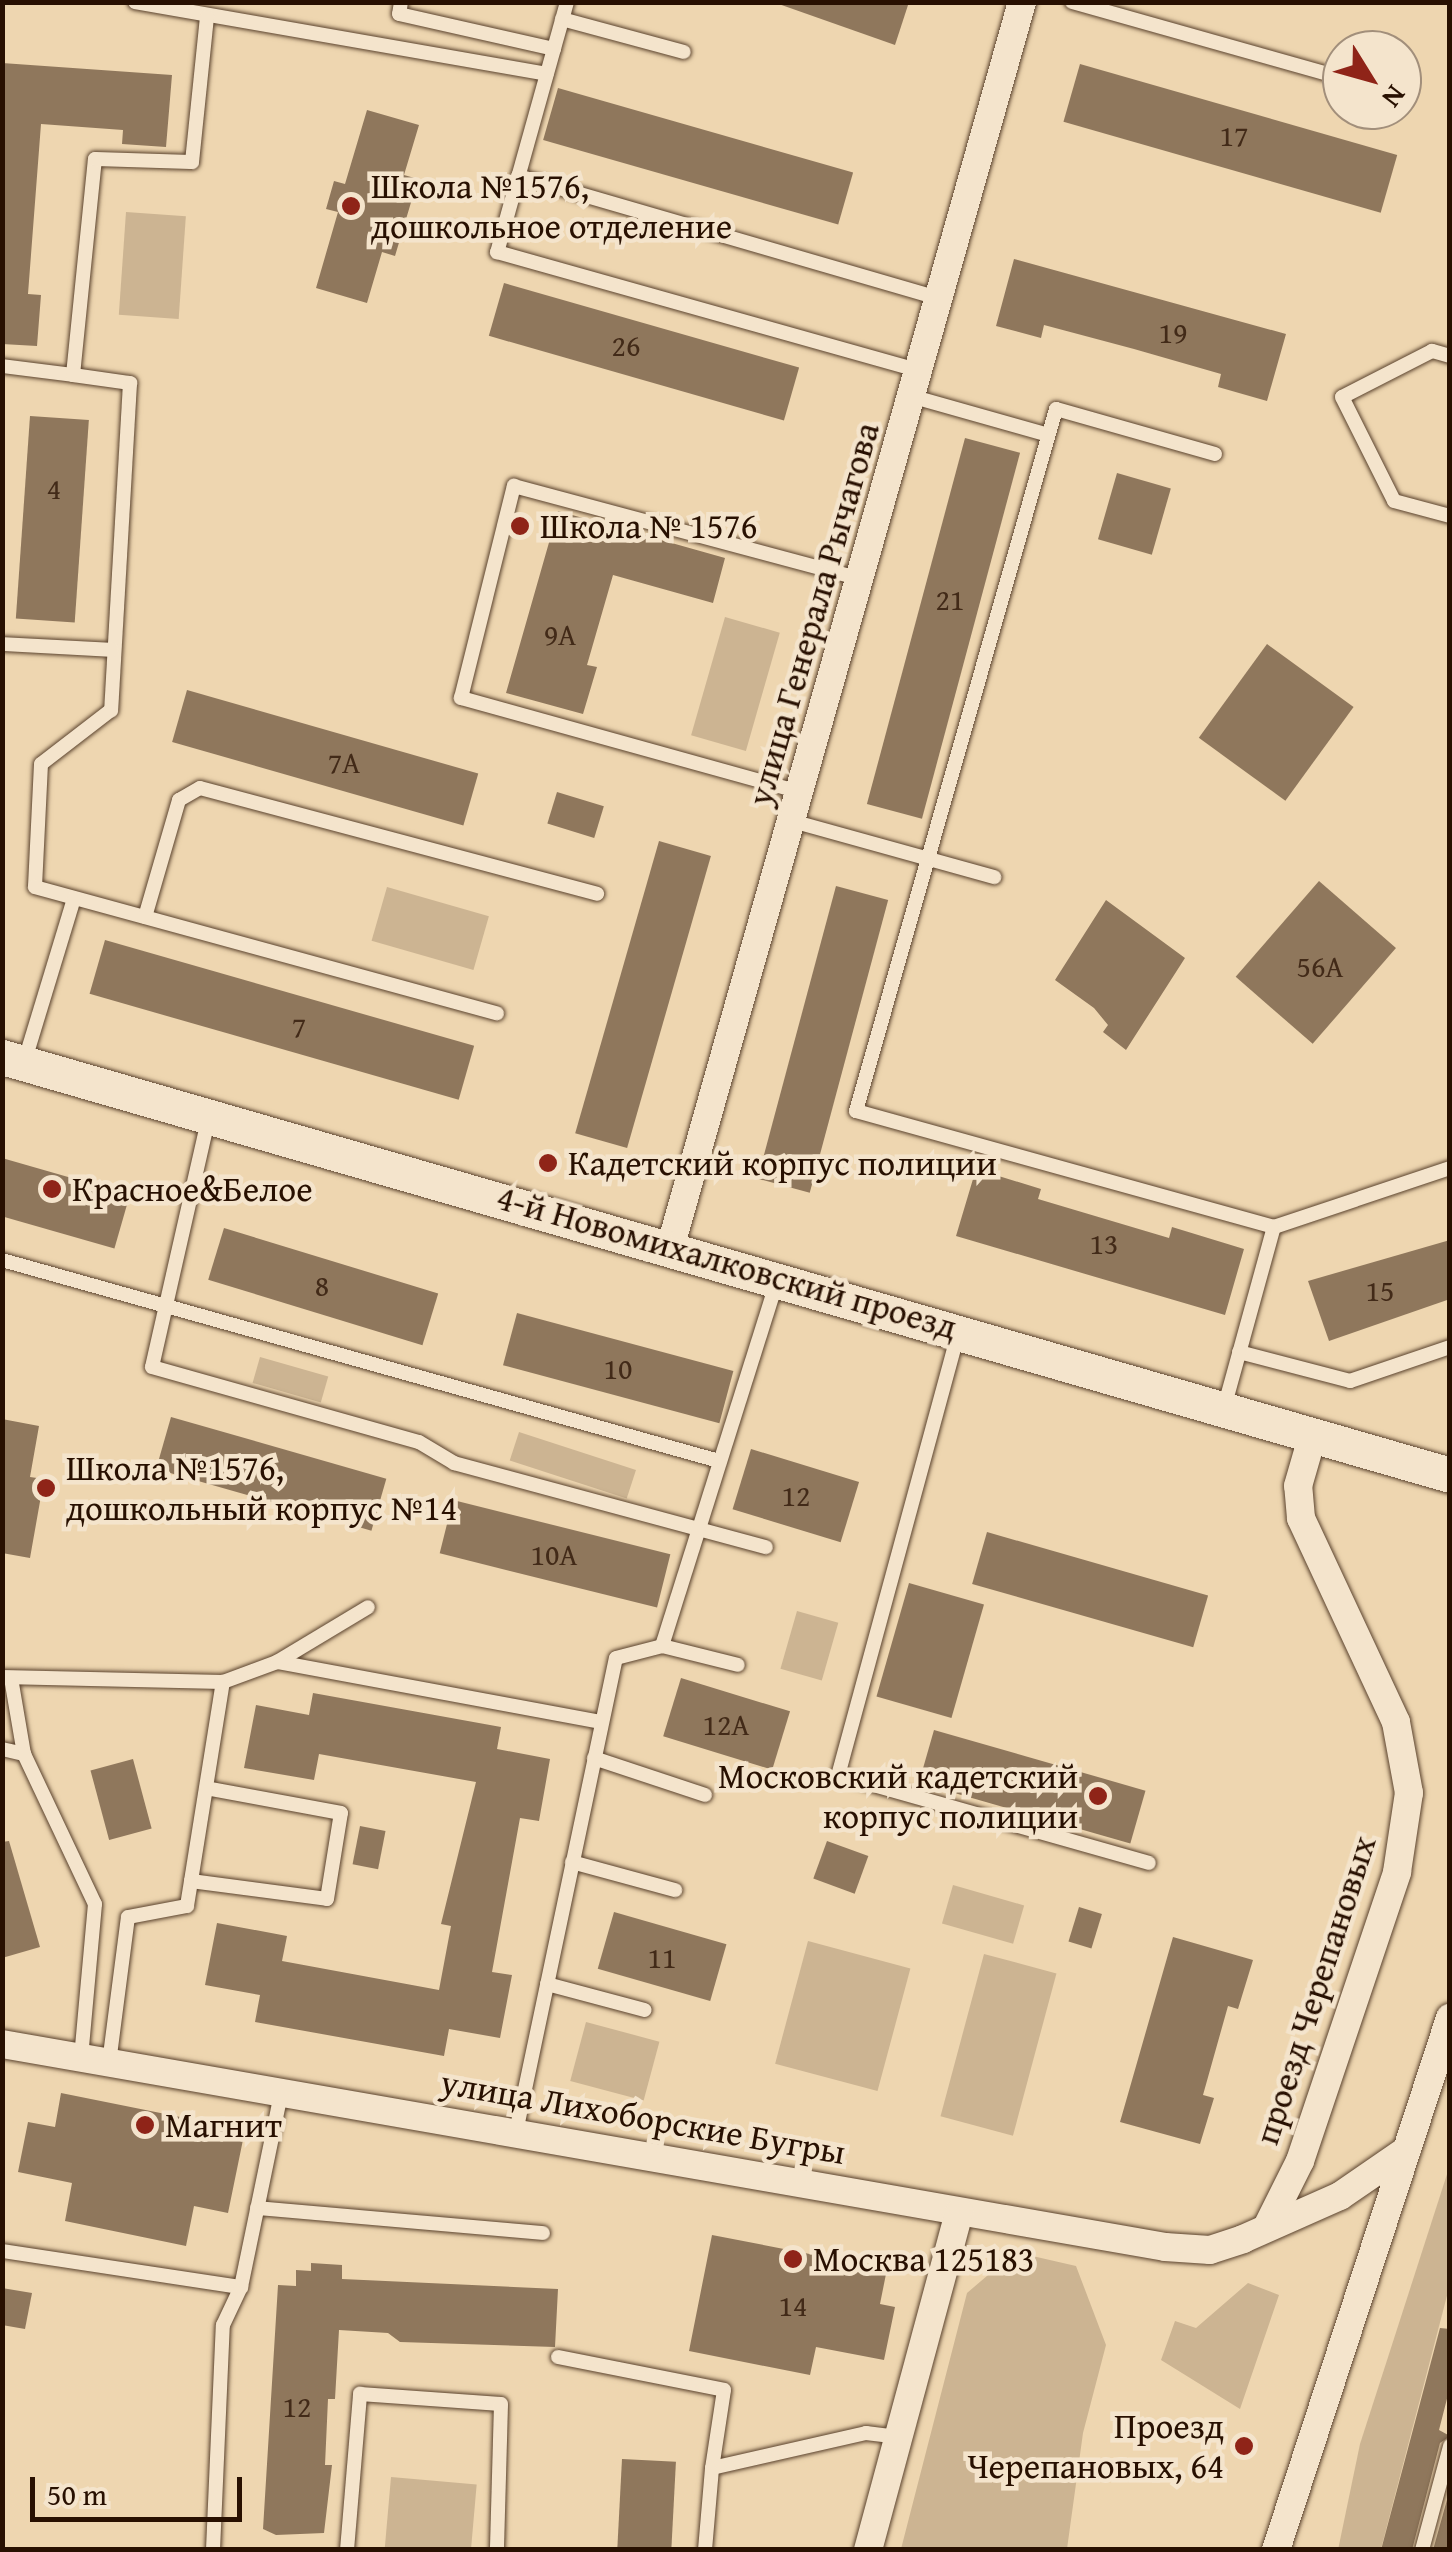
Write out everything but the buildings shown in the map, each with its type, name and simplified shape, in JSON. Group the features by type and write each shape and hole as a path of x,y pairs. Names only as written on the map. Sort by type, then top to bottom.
{"street":[{"name":"улица Генерала Рычагова","path":"671,1245 918,384 1022,2"},
{"name":"4-й Новомихалковский проезд","path":"13,1060 959,1328 1450,1475"},
{"name":"проезд Черепановых","path":"1267,2227 1300,2161 1397,1872 1409,1793 1396,1722 1301,1518 1298,1486 1312,1434"},
{"path":"1276,2550 1450,2018"},
{"name":"улица Лихоборские Бугры","path":"2,2044 1180,2248 1210,2250 1340,2196 1407,2150"},
{"path":"868,2550 958,2212"}],"lane":[{"path":"135,2 547,74"},
{"path":"400,2 398,14 554,49"},
{"path":"566,2 497,252 918,384 1048,435"},
{"path":"1072,2 1322,72"},
{"path":"73,375 95,159 192,162 208,16"},
{"path":"562,19 684,52"},
{"path":"518,176 941,299"},
{"path":"1450,356 1432,351 1342,397 1394,501 1450,516"},
{"path":"2,366 130,383 111,710 41,764 35,887 497,1013"},
{"path":"1215,454 1056,410 856,1111 1274,1227 1450,1168"},
{"path":"800,792 461,698 514,486 861,580"},
{"path":"2,644 112,650"},
{"path":"144,917 179,800 200,788 597,894"},
{"path":"792,821 994,876"},
{"path":"13,1060 74,898"},
{"path":"209,1116 152,1367 419,1442 454,1464 766,1547"},
{"path":"1224,1408 1274,1227"},
{"path":"2,1260 164,1310 719,1460"},
{"path":"662,1646 778,1276"},
{"path":"959,1328 838,1775 1149,1863"},
{"path":"1239,1352 1350,1381 1450,1347"},
{"path":"95,2060 95,1904 24,1754 7,1677 222,1682 277,1662 368,1607"},
{"path":"516,2132 616,1658 662,1646 738,1666"},
{"path":"277,1662 602,1722"},
{"path":"95,2060 128,1917 187,1906 222,1682"},
{"path":"2,1749 24,1754"},
{"path":"594,1758 705,1794"},
{"path":"191,1881 326,1899 332,1864 340,1812 206,1788"},
{"path":"572,1862 675,1890"},
{"path":"547,1984 644,2010"},
{"path":"213,2550 223,2326 241,2287 281,2092"},
{"path":"257,2208 543,2233"},
{"path":"2,2251 241,2287"},
{"path":"558,2357 724,2390 705,2550"},
{"path":"348,2550 360,2394 501,2404 497,2550"},
{"path":"712,2468 866,2434 898,2438"},
{"path":"1422,2550 1450,2446"}],"shaded area":[{"path":"126,212 186,216 179,319 119,315"},
{"path":"725,617 780,633 746,751 691,735"},
{"path":"387,887 489,916 473,970 372,941"},
{"path":"260,1357 328,1377 321,1403 253,1383"},
{"path":"519,1432 636,1470 627,1499 510,1461"},
{"path":"797,1611 838,1623 822,1681 780,1669"},
{"path":"953,1885 1024,1905 1013,1944 942,1923"},
{"path":"808,1941 910,1968 878,2091 775,2064"},
{"path":"984,1954 1056,1973 1013,2136 941,2116"},
{"path":"586,2022 659,2042 644,2101 570,2081"},
{"path":"1449,2168 1449,2288 1381,2549 1338,2550 1360,2444"},
{"path":"1015,2252 1076,2266 1106,2345 1083,2433 1067,2549 901,2549 967,2293"},
{"path":"1248,2283 1279,2295 1240,2409 1161,2360 1175,2321 1196,2328"},
{"path":"391,2477 477,2484 471,2550 385,2549"}],"place":[{"name":"Школа №1576, дошкольное отделение","path":"351,206"},
{"name":"Школа № 1576","path":"520,526"},
{"name":"Кадетский корпус полиции","path":"548,1163"},
{"name":"Красное&Белое","path":"52,1189"},
{"name":"Школа №1576, дошкольный корпус №14","path":"46,1488"},
{"name":"Московский кадетский корпус полиции","path":"1098,1796"},
{"name":"Магнит","path":"145,2125"},
{"name":"Москва 125183","path":"793,2259"},
{"name":"Проезд Черепановых, 64","path":"1244,2446"}]}
